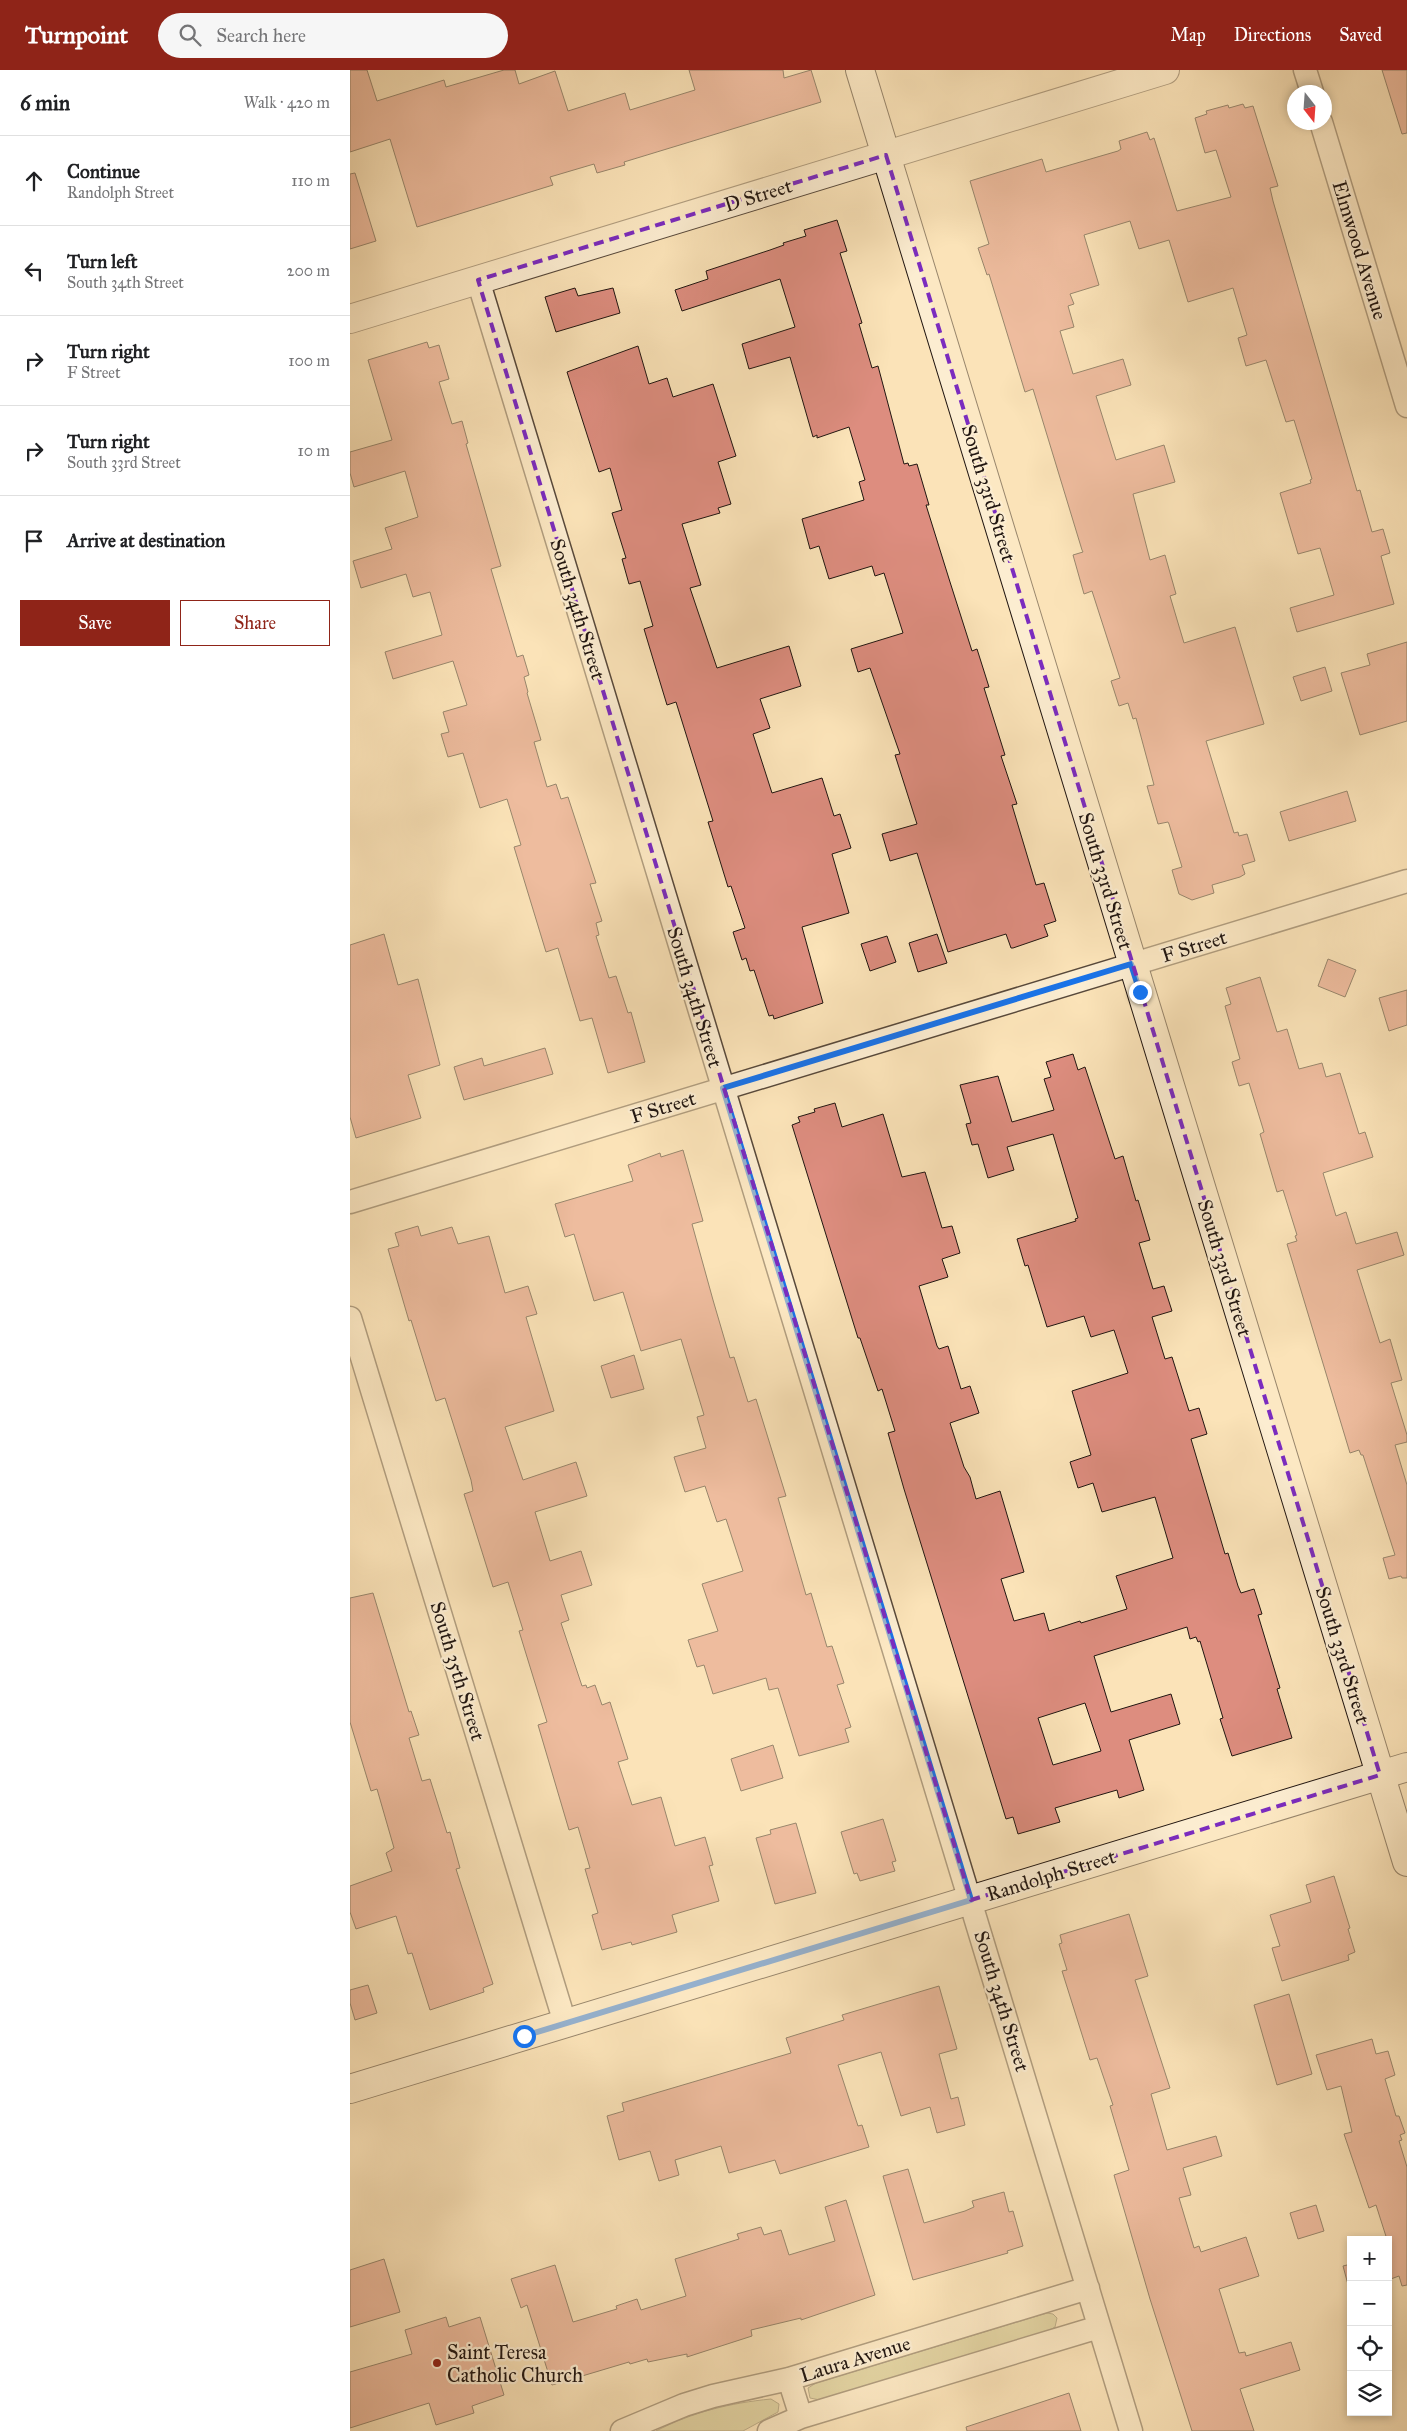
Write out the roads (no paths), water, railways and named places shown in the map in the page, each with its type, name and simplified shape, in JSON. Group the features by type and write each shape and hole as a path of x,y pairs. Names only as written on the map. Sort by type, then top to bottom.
{"main road":[{"name":"South 33rd Street","path":"860,70 1131,964 1407,1862"},
{"name":"D Street","path":"350,319 1165,70"},
{"name":"Randolph Street","path":"350,2089 1407,1767"}],"street":[{"path":"1306,70 1310,85"},
{"name":"Elmwood Avenue","path":"1323,130 1407,406"},
{"name":"South 34th Street","path":"478,280 1131,2431"},
{"name":"F Street","path":"350,1202 1407,881"},
{"name":"South 35th Street","path":"350,1318 565,2023"},
{"name":"Laura Avenue","path":"622,2431 684,2405 713,2396 790,2379 1088,2288"},
{"name":"Laura Avenue","path":"769,2431 801,2417 1099,2327"},
{"path":"790,2379 801,2417"}],"place":[{"name":"Saint Teresa Catholic Church","path":"437,2363"}]}
